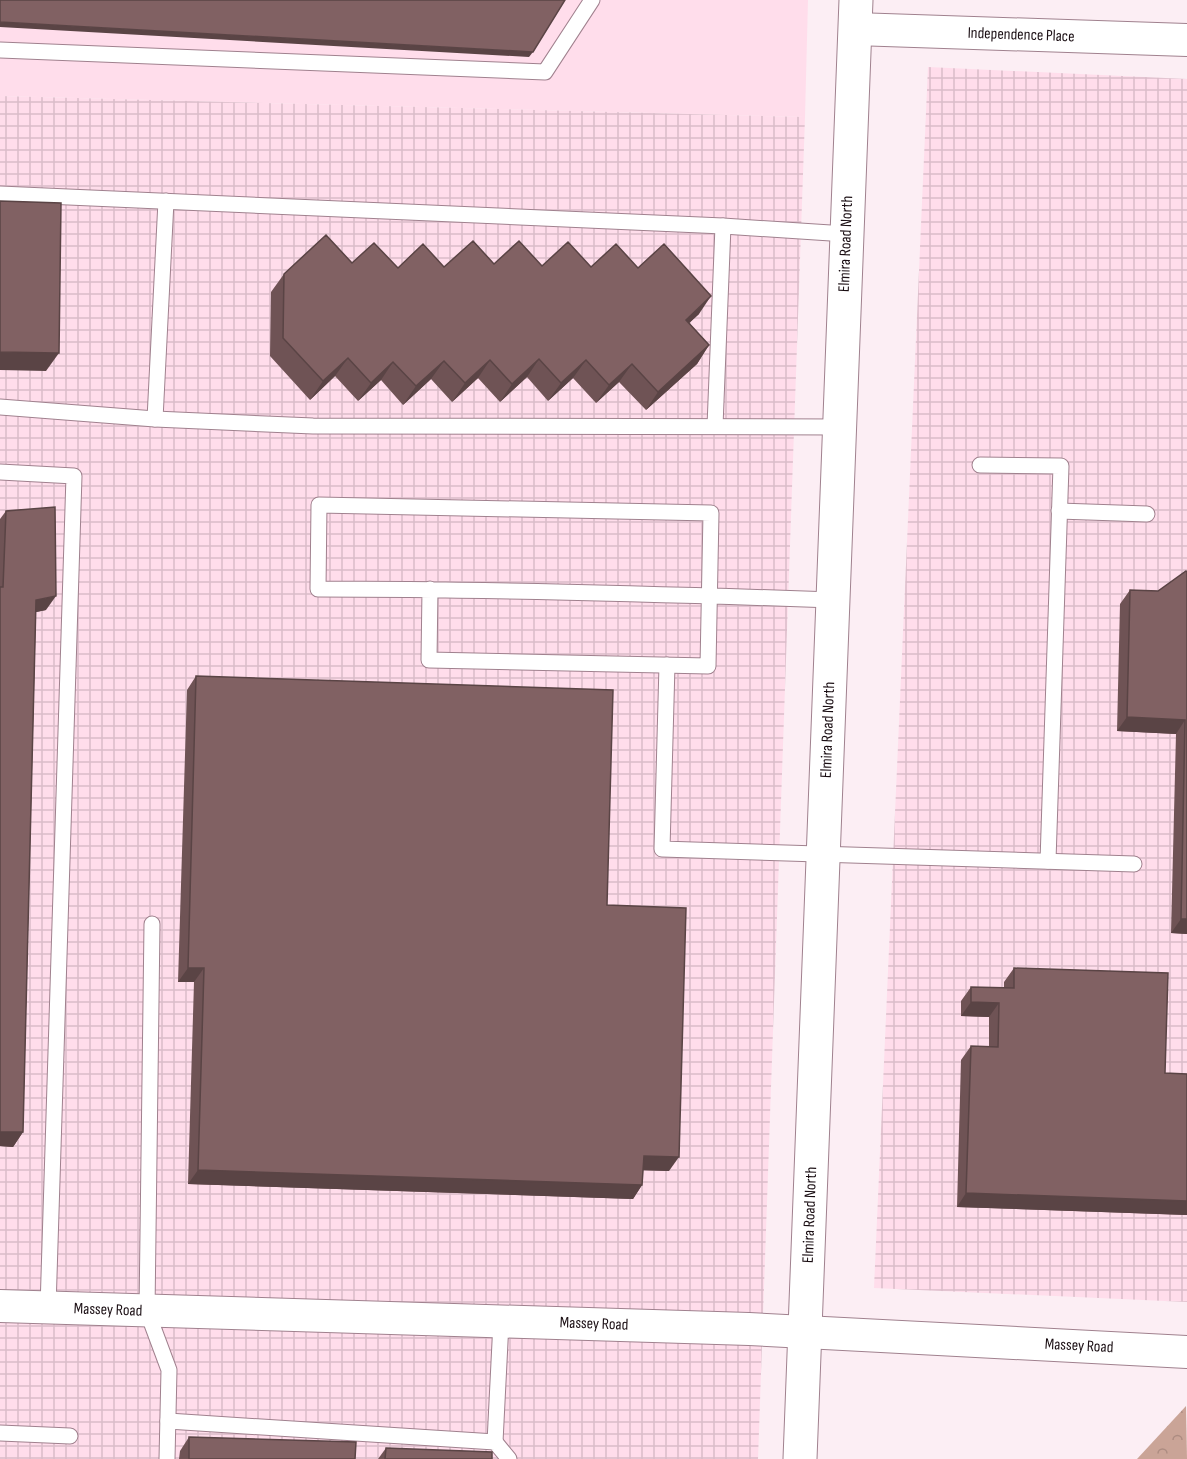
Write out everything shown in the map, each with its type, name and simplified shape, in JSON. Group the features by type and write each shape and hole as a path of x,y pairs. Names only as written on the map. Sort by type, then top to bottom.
{"main road":[{"name":"Elmira Road North","path":"800,1459 856,15"}],"street":[{"name":"Independence Place","path":"856,15 1187,40"},
{"name":"Massey Road","path":"0,1306 805,1332 1187,1352"}],"lane":[{"path":"0,50 545,72 592,0"},
{"path":"0,194 723,226 846,234"},
{"path":"155,419 166,201"},
{"path":"715,426 723,226"},
{"path":"0,407 155,419 313,426 839,427"},
{"path":"980,465 1060,466 1048,861"},
{"path":"0,472 74,476 48,1308"},
{"path":"430,589 429,660 708,666 711,596 711,513 319,505 318,589 430,589 711,596 833,600"},
{"path":"1059,511 1147,514"},
{"path":"667,665 662,849 1134,864"},
{"path":"152,924 147,1311 170,1370 167,1459"},
{"path":"501,1322 495,1442 509,1459"},
{"path":"168,1421 495,1442"},
{"path":"0,1433 70,1436"}],"shaded area":[{"path":"0,0 808,0 805,117 0,96"},
{"path":"928,67 1187,79 1187,1302 874,1288"},
{"path":"0,96 805,117 758,1459 0,1459"}],"green space":[{"path":"1186,1406 1187,1459 1137,1459"}],"building":[{"path":"0,0 565,0 533,52 0,22"},
{"path":"0,201 61,203 59,353 0,352"},
{"path":"326,235 352,263 374,243 398,268 423,244 444,267 473,241 494,264 519,241 542,266 568,242 591,267 616,244 638,268 664,244 711,296 686,320 709,345 658,392 632,364 609,385 586,360 561,383 539,359 512,384 490,360 465,383 444,361 416,386 393,362 371,383 348,358 323,381 283,338 284,274"},
{"path":"55,507 56,596 36,600 23,1132 0,1132 0,587 3,587 6,511"},
{"path":"1186,571 1187,919 1181,919 1185,720 1127,717 1130,590 1158,591"},
{"path":"196,676 613,690 607,905 686,908 679,1157 644,1156 642,1185 198,1170 204,968 188,968"},
{"path":"1014,968 1168,973 1165,1073 1187,1074 1187,1201 966,1193 971,1046 998,1047 999,1003 971,1002 971,987 1014,988"},
{"path":"189,1437 356,1442 355,1459 189,1459"},
{"path":"386,1448 492,1452 492,1459 385,1459"}]}
